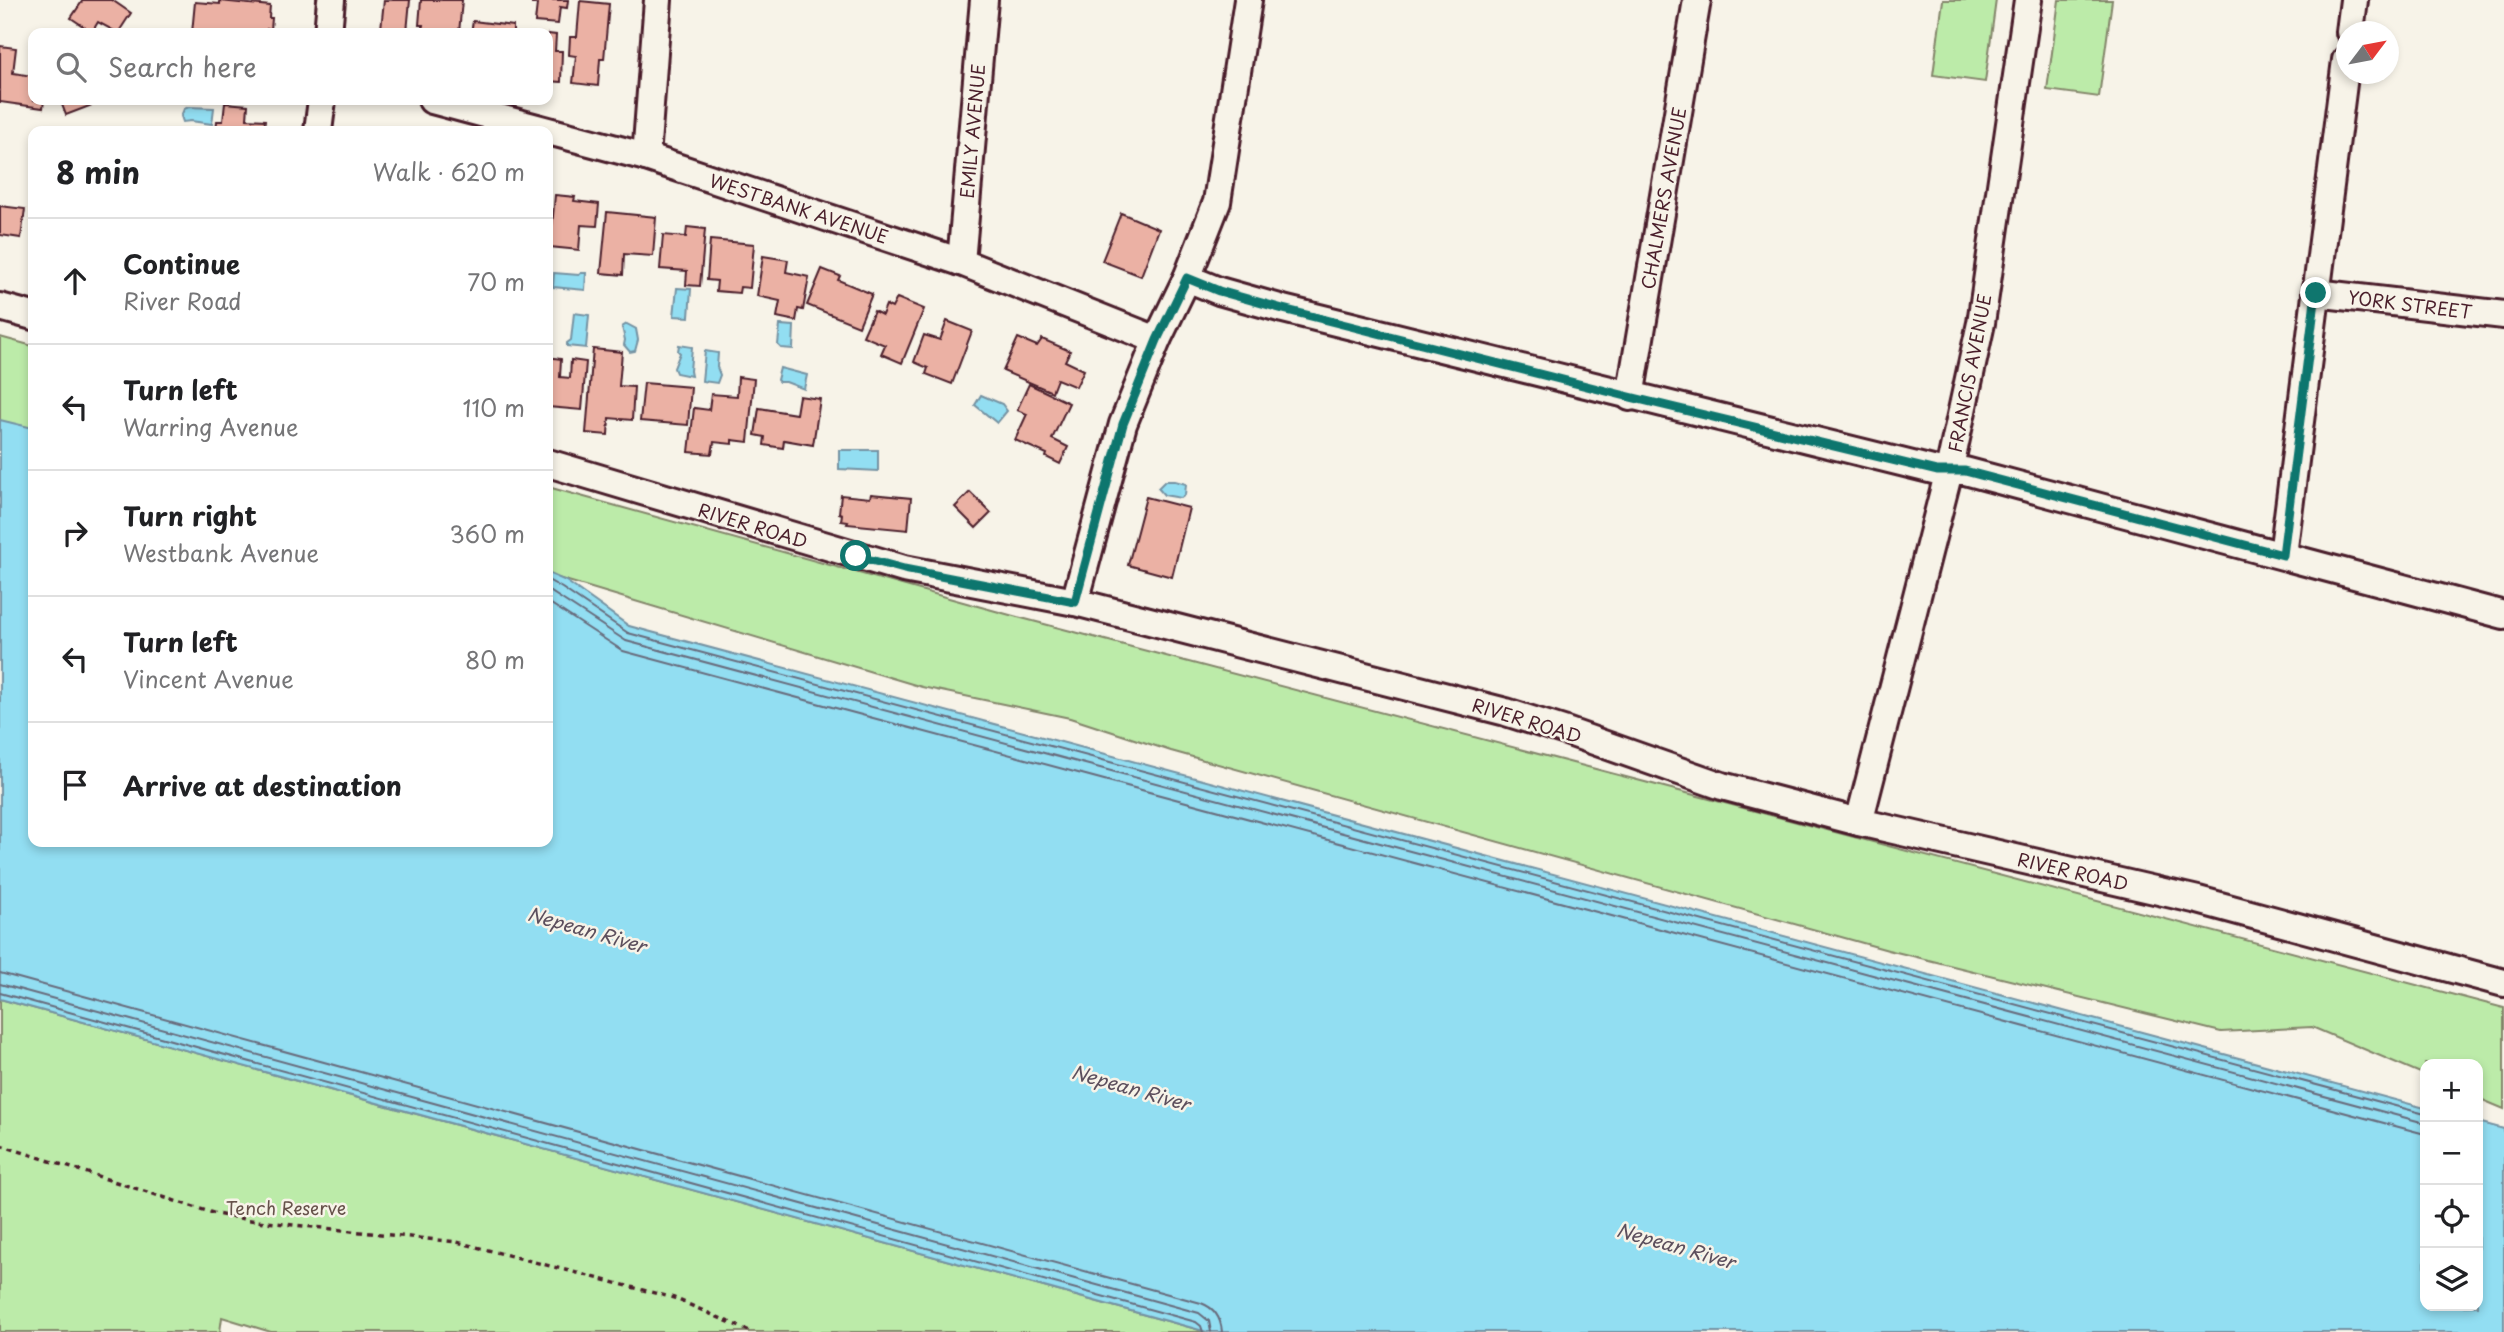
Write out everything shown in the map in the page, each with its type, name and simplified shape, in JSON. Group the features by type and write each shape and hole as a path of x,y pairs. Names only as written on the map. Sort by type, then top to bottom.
{"street":[{"path":"328,28 331,0"},
{"path":"646,158 659,0"},
{"name":"EMILY AVENUE","path":"961,262 984,0"},
{"path":"1075,602 1118,438 1157,340 1187,278 1219,193 1248,0"},
{"name":"CHALMERS AVENUE","path":"1630,397 1697,0"},
{"name":"FRANCIS AVENUE","path":"1859,822 1949,471 1981,323 2028,0"},
{"path":"2351,21 2354,0"},
{"path":"2283,555 2344,84"},
{"path":"319,126 321,105"},
{"name":"WESTBANK AVENUE","path":"450,105 528,126"},
{"name":"WESTBANK AVENUE","path":"553,133 646,158 961,262 1157,340"},
{"path":"1187,278 1219,291 1283,309 1937,471 1973,473 2504,615"},
{"name":"YORK STREET","path":"2316,293 2504,315"},
{"path":"0,307 28,315"},
{"name":"RIVER ROAD","path":"553,464 904,569 1075,602 1506,712 1722,786 1859,822 2199,900 2504,983"}],"path":[{"path":"0,1145 216,1214 256,1222 457,1242 674,1298 752,1332"}],"green space":[{"path":"1943,0 1996,0 1985,82 1933,75"},
{"path":"2059,0 2112,0 2099,97 2047,90"},
{"path":"0,337 28,345 28,431 0,425"},
{"path":"553,488 1010,615 2504,1008 2504,1109 2483,1100 2483,1059 2420,1059 2420,1073 2312,1027 2221,1032 1888,950 1171,751 1070,718 922,687 553,576"},
{"name":"Tench Reserve","path":"0,999 1207,1332 271,1332 222,1317 220,1332 0,1332"}],"water":[{"path":"214,108 212,124 183,122 181,116 184,109"},
{"path":"554,273 586,273 585,290 553,287"},
{"path":"677,288 691,289 689,317 674,316"},
{"path":"574,313 589,315 586,348 567,346 571,340"},
{"path":"627,324 636,329 638,340 635,351 630,352 624,345 622,327"},
{"path":"780,325 794,326 793,349 781,348 778,345"},
{"path":"679,345 692,347 691,376 676,373 674,368 680,353"},
{"path":"705,351 718,353 717,367 720,375 717,383 702,381"},
{"path":"780,368 807,375 804,389 779,382 777,380"},
{"path":"981,395 1002,404 1007,411 997,423 975,405"},
{"name":"Nepean River","path":"0,420 28,427 28,847 553,847 553,575 566,581 629,626 2420,1107 2420,1311 2483,1311 2483,1123 2504,1129 2504,1332 1207,1332 0,999"},
{"path":"839,450 878,450 878,471 839,469"},
{"path":"1165,481 1186,484 1185,495 1181,498 1164,495 1158,488"}],"building":[{"path":"83,0 112,0 131,13 121,28 109,28 98,22 94,28 86,28 71,18"},
{"path":"384,0 410,0 407,28 381,28"},
{"path":"421,0 462,0 459,28 423,28 423,25 419,25"},
{"path":"532,0 568,0 567,8 560,7 558,24 535,22 537,4 532,4"},
{"path":"220,1 270,6 271,28 192,28 195,2 220,4"},
{"path":"580,1 609,4 604,59 600,59 598,86 573,83 576,56 569,55 570,37 577,37"},
{"path":"473,21 513,26 513,28 472,28"},
{"path":"553,35 556,35 555,51 562,51 561,82 553,81"},
{"path":"0,46 16,48 13,73 28,75 28,105 43,105 43,108 0,102"},
{"path":"62,105 92,105 66,115"},
{"path":"225,105 248,105 247,119 265,120 264,126 216,126 217,121 223,121"},
{"path":"555,195 599,204 597,226 581,225 579,250 553,247"},
{"path":"0,206 25,209 21,238 0,235"},
{"path":"607,212 656,217 653,256 624,254 623,275 601,273"},
{"path":"1121,213 1159,229 1141,276 1102,261"},
{"path":"687,227 705,229 700,286 686,285 687,271 660,269 663,235 686,237"},
{"path":"710,240 754,244 750,288 740,287 739,293 716,291 717,281 707,280"},
{"path":"763,256 788,260 786,272 809,277 803,310 798,309 796,321 777,317 780,301 757,296"},
{"path":"822,269 840,276 838,280 872,294 859,326 807,305"},
{"path":"897,298 924,309 902,363 881,354 885,345 863,336 874,311 882,315 886,305 892,308"},
{"path":"947,321 972,331 952,384 926,374 928,368 914,362 924,335 940,340"},
{"path":"1018,338 1037,346 1042,339 1070,351 1065,361 1084,370 1076,387 1057,379 1052,392 1003,371"},
{"path":"593,349 622,352 619,386 634,387 632,420 609,418 608,435 586,433"},
{"path":"553,358 561,359 560,377 570,378 571,360 586,362 582,410 553,407"},
{"path":"738,377 754,379 748,442 714,442 712,454 689,452 694,408 709,410 711,394 737,396"},
{"path":"644,383 691,387 688,425 640,421"},
{"path":"1029,384 1069,403 1052,439 1068,447 1060,464 1046,457 1047,454 1015,440 1027,414 1017,410"},
{"path":"799,396 820,399 813,445 784,440 783,448 764,445 765,437 755,435 759,408 796,414"},
{"path":"970,492 991,513 976,528 955,507"},
{"path":"871,494 911,498 908,530 847,524 848,522 841,521 841,495 870,498"},
{"path":"1146,497 1189,508 1172,577 1128,565"}],"route":[{"path":"856,556 904,569 1075,602 1123,424 1157,340 1187,278 1219,291 1283,309 1630,397 1937,471 1965,471 2283,555 2316,293"}]}
